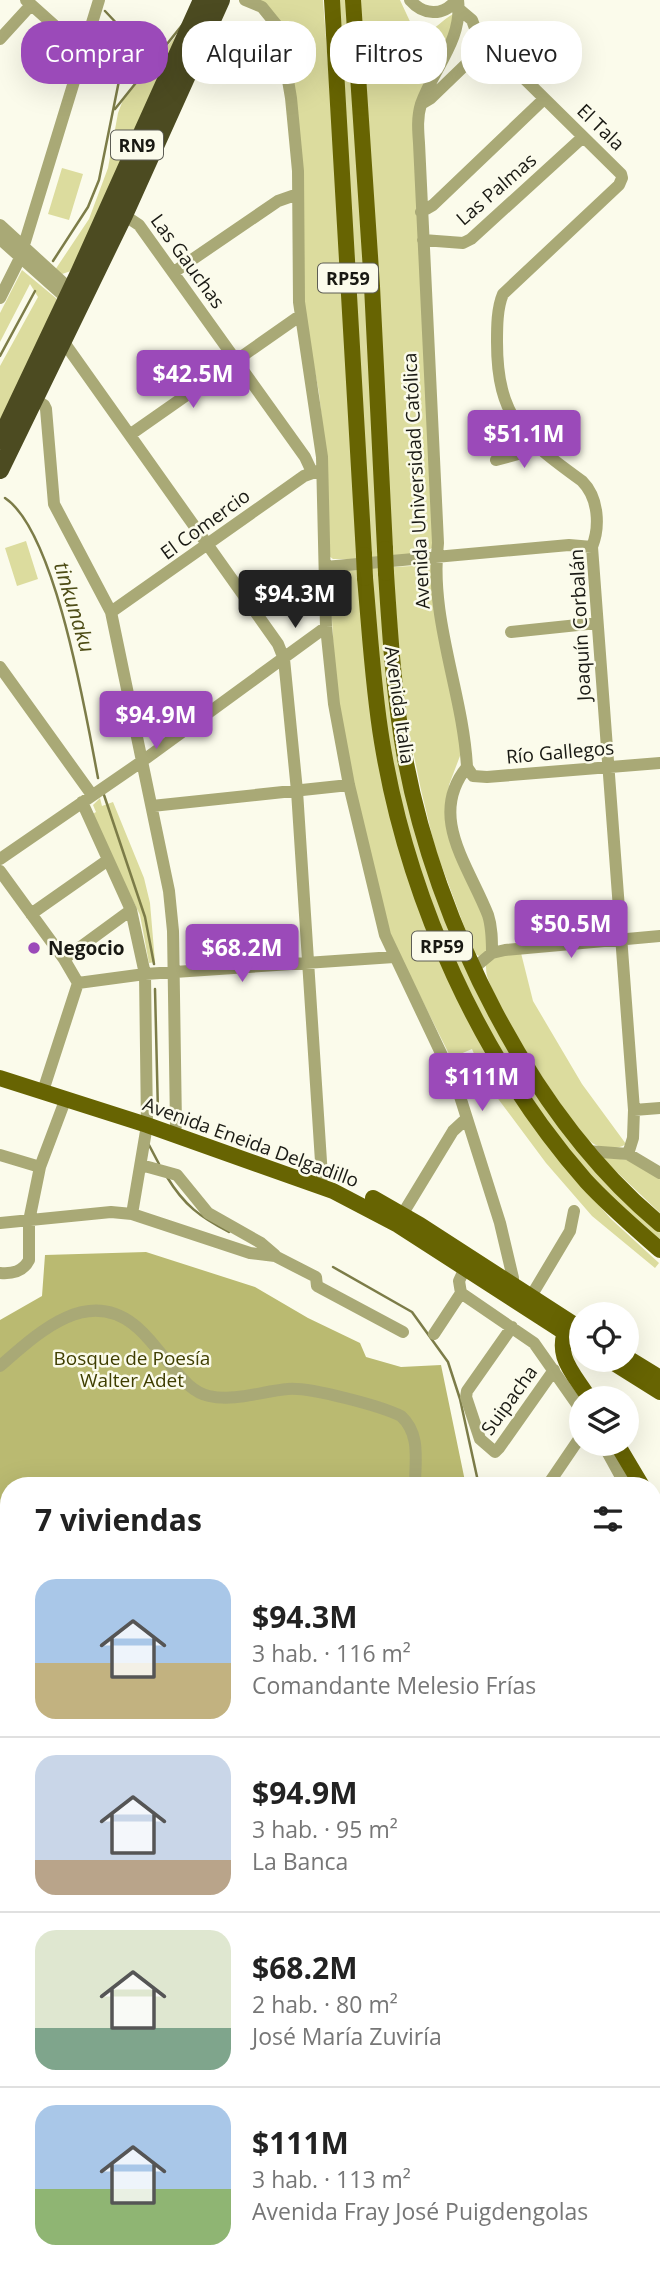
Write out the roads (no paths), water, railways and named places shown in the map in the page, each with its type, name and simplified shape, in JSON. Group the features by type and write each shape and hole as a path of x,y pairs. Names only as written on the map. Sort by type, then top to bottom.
{"highway":[{"name":"RN9","path":"0,470 63,341 75,299 202,0"},
{"name":"RN9","path":"0,440 75,299 124,215 222,0"}],"main road":[{"name":"Avenida Italia","path":"332,0 365,578 377,708 388,772 409,855 447,957 489,1043 550,1134 587,1181 660,1250"},
{"name":"Avenida Italia","path":"353,0 372,286 384,549 391,650 405,760 437,873 474,968 523,1060 587,1151 627,1195 660,1224"},
{"name":"Avenida Eneida Delgadillo","path":"0,1067 66,1098 147,1120"},
{"name":"Avenida Eneida Delgadillo","path":"0,1078 45,1087 364,1194 513,1286 530,1307"},
{"name":"Avenida Eneida Delgadillo","path":"321,1181 569,1329"},
{"path":"530,1307 561,1350 563,1358 569,1362"},
{"path":"561,1350 569,1339"},
{"path":"639,1365 660,1378"},
{"path":"628,1372 660,1392"},
{"path":"624,1456 637,1477"}],"street":[{"path":"93,21 99,0"},
{"path":"244,0 262,7 279,28 297,153 301,315 320,443 317,471 325,568 326,627 334,704 349,785 381,921 394,957 457,1087 500,1223 513,1286"},
{"path":"410,0 415,6 430,13 458,3"},
{"path":"0,39 33,2 49,21"},
{"name":"El Tala","path":"458,3 471,21"},
{"name":"Avenida Universidad Católica","path":"458,3 454,38 421,104 418,118 438,543 436,558 440,610 465,739 467,767"},
{"path":"421,104 461,69"},
{"path":"0,299 22,252 74,84"},
{"name":"El Tala","path":"529,84 621,174 621,182"},
{"path":"421,212 433,205 544,99"},
{"name":"Las Palmas","path":"424,240 463,243 471,239 583,137"},
{"name":"Joaquín Corbalán","path":"621,182 506,289 500,301 497,364 500,386 510,412 535,446 587,486 594,502 597,529 592,547 634,1110 633,1138 628,1154"},
{"path":"174,272 278,201 298,194"},
{"name":"Las Gauchas","path":"124,215 139,225 317,471"},
{"path":"0,225 22,252 75,299"},
{"path":"0,239 22,252"},
{"path":"131,434 301,315"},
{"path":"63,341 209,544 278,644 284,659 297,791 321,1181"},
{"path":"36,400 46,409 54,504 111,612 171,901 175,1130"},
{"path":"496,460 529,451 535,446"},
{"name":"El Comercio","path":"111,612 317,471"},
{"path":"325,568 569,545 592,547"},
{"path":"511,632 597,623"},
{"path":"0,859 141,762 326,627"},
{"path":"0,667 87,799 108,860 131,910 145,974 149,1100 132,1214"},
{"name":"Río Gallegos","path":"467,767 473,776 487,777 660,763"},
{"path":"467,767 456,781 449,802 450,820 472,883 488,914 492,953"},
{"path":"152,806 349,785"},
{"path":"32,914 108,860"},
{"path":"0,872 64,959 78,983 45,1087"},
{"path":"64,959 131,910"},
{"path":"474,968 492,953 660,936"},
{"path":"78,983 145,974 394,957"},
{"path":"5,1274 22,1269 29,1260 29,1221 40,1167 66,1098"},
{"path":"634,1110 660,1108"},
{"path":"402,1215 453,1131 466,1119"},
{"path":"587,1151 628,1154 660,1173"},
{"path":"0,1154 40,1167"},
{"path":"141,1165 177,1175 208,1213 316,1277 317,1286 403,1332"},
{"path":"530,1307 570,1231 574,1211"},
{"path":"0,1223 111,1212 132,1214 250,1253 275,1255"},
{"path":"434,1334 461,1293 459,1281 464,1268"},
{"path":"461,1293 534,1343 569,1392"},
{"path":"0,1366 33,1337 54,1323 94,1309 104,1309 136,1326 186,1383 203,1394 224,1398 301,1388 401,1416 411,1426 415,1437 415,1477"},
{"name":"Suipacha","path":"512,1327 467,1391 466,1397 480,1439 495,1452 554,1370"},
{"path":"553,1477 569,1454"},
{"path":"609,1456 619,1477"}],"waterway":[{"path":"53,261 88,207 99,180 126,46 122,29 105,11"},
{"path":"115,109 182,25"},
{"path":"0,356 35,291"},
{"name":"tinkunaku","path":"5,498 23,517 39,547 54,585 77,671 98,778"},
{"name":"tinkunaku","path":"104,795 145,917 154,964"},
{"path":"155,989 158,1113"},
{"path":"149,1145 159,1164"},
{"path":"167,1177 194,1209 229,1232"},
{"path":"333,1267 412,1312 448,1362 460,1399 477,1477"}],"place":[{"name":"Negocio","path":"34,948"}],"park label":[{"name":"Bosque de Poesía Walter Adet","path":"132,1369"}]}
